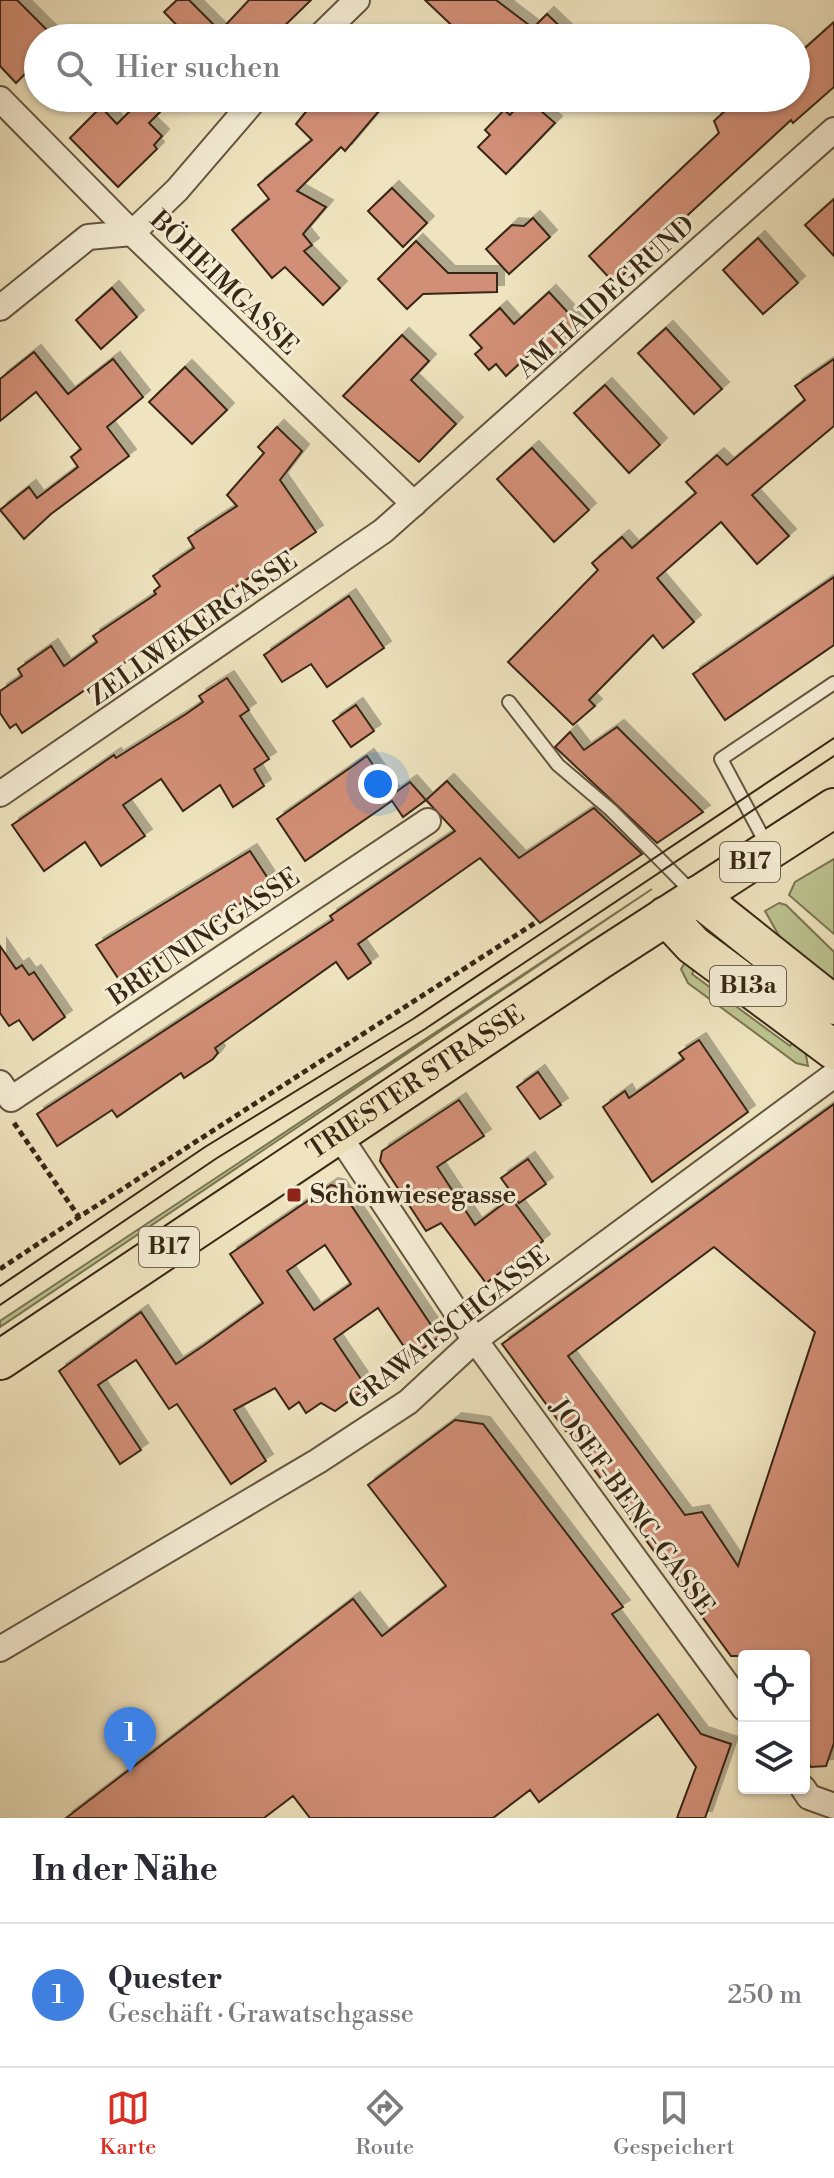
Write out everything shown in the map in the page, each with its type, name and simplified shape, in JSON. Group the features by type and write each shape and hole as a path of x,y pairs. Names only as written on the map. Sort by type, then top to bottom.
{"main road":[{"name":"TRIESTER STRASSE","path":"0,1360 681,906 834,808"},
{"name":"B13a","path":"681,906 834,1005"},
{"name":"B13a","path":"681,906 693,945 834,1050"}],"street":[{"path":"332,24 357,0"},
{"name":"BÖHEIMGASSE","path":"0,99 132,233 414,504"},
{"path":"0,308 88,237 132,233 177,190 244,112"},
{"name":"AM HAIDEGRUND","path":"414,504 834,130"},
{"name":"ZELLWEKERGASSE","path":"0,794 302,588 383,531 414,504"},
{"name":"BREUNINGGASSE","path":"7,1099 428,821"},
{"name":"GRAWATSCHGASSE","path":"0,1649 318,1461 408,1402 475,1340 834,1075"},
{"path":"338,1134 475,1340"},
{"name":"JOSEF-BENC-GASSE","path":"475,1340 738,1700"},
{"path":"807,1794 834,1806"}],"lane":[{"path":"769,850 721,759 834,683"},
{"path":"509,702 558,765 611,810 681,906"}],"path":[{"path":"0,1269 535,923"},
{"path":"7,1099 79,1217"}],"green space":[{"path":"834,859 834,934 789,895 795,882"},
{"path":"652,889 0,1327 0,1321"},
{"path":"779,903 786,905 834,952 834,980 782,941 765,911"},
{"path":"687,959 695,969 692,974 790,1046 794,1041 805,1050 808,1066 796,1063 688,983 681,969"}],"building":[{"path":"0,0 17,0 41,24 24,24 24,75 16,83 0,66"},
{"path":"177,0 189,0 213,24 176,24 164,12"},
{"path":"249,0 311,0 286,24 227,24"},
{"path":"425,0 496,0 528,24 450,24"},
{"path":"547,14 557,24 537,24"},
{"path":"834,22 834,87 810,108 810,43"},
{"path":"96,112 106,112 117,124 129,112 160,112 149,123 162,136 154,145 157,149 118,187 70,138"},
{"path":"306,112 378,112 345,151 341,147 297,191 326,207 303,234 312,245 304,251 340,288 323,305 285,267 272,278 232,230 269,199 258,185 312,140 296,124"},
{"path":"502,112 510,115 513,112 542,112 555,123 506,174 478,147 490,135 485,130"},
{"path":"724,112 806,112 793,123 791,120 614,283 589,256 719,133 714,121"},
{"path":"392,188 427,223 403,247 368,211"},
{"path":"834,199 834,256 805,225"},
{"path":"533,218 550,237 509,274 486,249 512,225 524,226"},
{"path":"758,238 798,283 763,314 723,270"},
{"path":"416,241 448,273 497,273 497,292 423,294 407,309 378,279"},
{"path":"112,288 137,317 101,349 76,320"},
{"path":"549,292 584,330 553,358 541,344 506,376 496,364 489,370 475,354 482,348 470,335 500,308 514,324"},
{"path":"666,328 722,389 694,414 638,353"},
{"path":"402,335 429,361 411,380 456,424 419,462 343,396"},
{"path":"34,352 68,394 113,359 143,397 107,427 129,456 51,514 24,539 0,510 29,487 37,498 78,467 71,457 81,449 36,392 0,421 0,379"},
{"path":"834,359 834,426 752,495 789,536 757,564 721,522 657,578 694,622 663,648 653,635 589,700 595,706 573,725 508,662 598,570 592,563 622,537 632,548 696,493 686,482 717,455 727,465 805,400 795,386"},
{"path":"185,367 227,410 192,444 149,402"},
{"path":"605,385 660,445 629,473 574,413"},
{"path":"277,427 302,451 280,480 316,532 22,733 16,724 10,728 0,713 0,691 22,676 18,669 51,646 64,666 97,642 93,636 156,594 154,591 160,586 153,576 194,548 188,538 237,506 227,495 264,453 258,447"},
{"path":"532,448 589,510 554,542 497,479"},
{"path":"834,577 834,645 725,720 693,674"},
{"path":"349,596 384,648 327,687 311,664 282,682 264,655"},
{"path":"227,678 249,710 240,716 269,759 254,769 264,786 233,807 220,785 183,811 161,779 123,805 145,836 101,866 85,842 44,871 12,825 114,755 116,758 186,714 203,702 199,696"},
{"path":"356,705 374,731 351,747 333,721"},
{"path":"617,727 703,812 657,843 555,747 570,732 584,750"},
{"path":"367,756 393,794 410,782 426,800 403,817 392,801 305,861 277,819"},
{"path":"447,781 519,858 594,808 642,854 540,923 480,858 358,944 371,963 348,979 336,962 215,1048 218,1053 213,1059 184,1078 181,1073 117,1117 112,1110 57,1146 37,1114 333,920 330,916 455,831 426,800"},
{"path":"250,851 271,883 122,984 96,945"},
{"path":"0,946 16,969 22,965 29,975 34,972 65,1017 33,1040 19,1020 9,1026 0,1013"},
{"path":"699,1040 748,1112 652,1182 603,1107 625,1091 629,1098 684,1059 679,1053"},
{"path":"538,1072 561,1105 540,1119 517,1087"},
{"path":"459,1100 484,1136 437,1167 475,1225 511,1198 543,1241 486,1283 441,1223 426,1231 380,1161 382,1151"},
{"path":"834,1104 834,1743 826,1766 810,1766 810,1650 738,1650 738,1656 731,1656 502,1344","holes":["714,1247 815,1332 738,1566 702,1512 685,1515 568,1356"]},
{"path":"528,1159 546,1184 519,1203 501,1178"},
{"path":"331,1185 339,1187 439,1337 411,1357 378,1308 334,1339 367,1388 335,1411 321,1403 306,1413 299,1402 289,1409 275,1388 234,1410 266,1461 231,1484 177,1404 169,1409 136,1360 98,1385 141,1450 120,1464 59,1371 141,1312 176,1364 203,1346 263,1303 230,1254","holes":["325,1245 351,1284 314,1310 287,1271"]},
{"path":"455,1420 483,1424 623,1607 612,1614 701,1734 731,1744 705,1818 677,1818 696,1767 658,1714 539,1802 530,1790 493,1818 310,1818 293,1796 264,1818 66,1818 353,1599 382,1636 446,1586 368,1485"}],"tram line":[{"path":"0,1286 205,1147 413,1019 834,738"},
{"path":"0,1305 217,1158 425,1029 834,756"}],"place":[{"name":"Schönwiesegasse","path":"294,1195"},
{"name":"Quester","path":"130,1773"}]}
